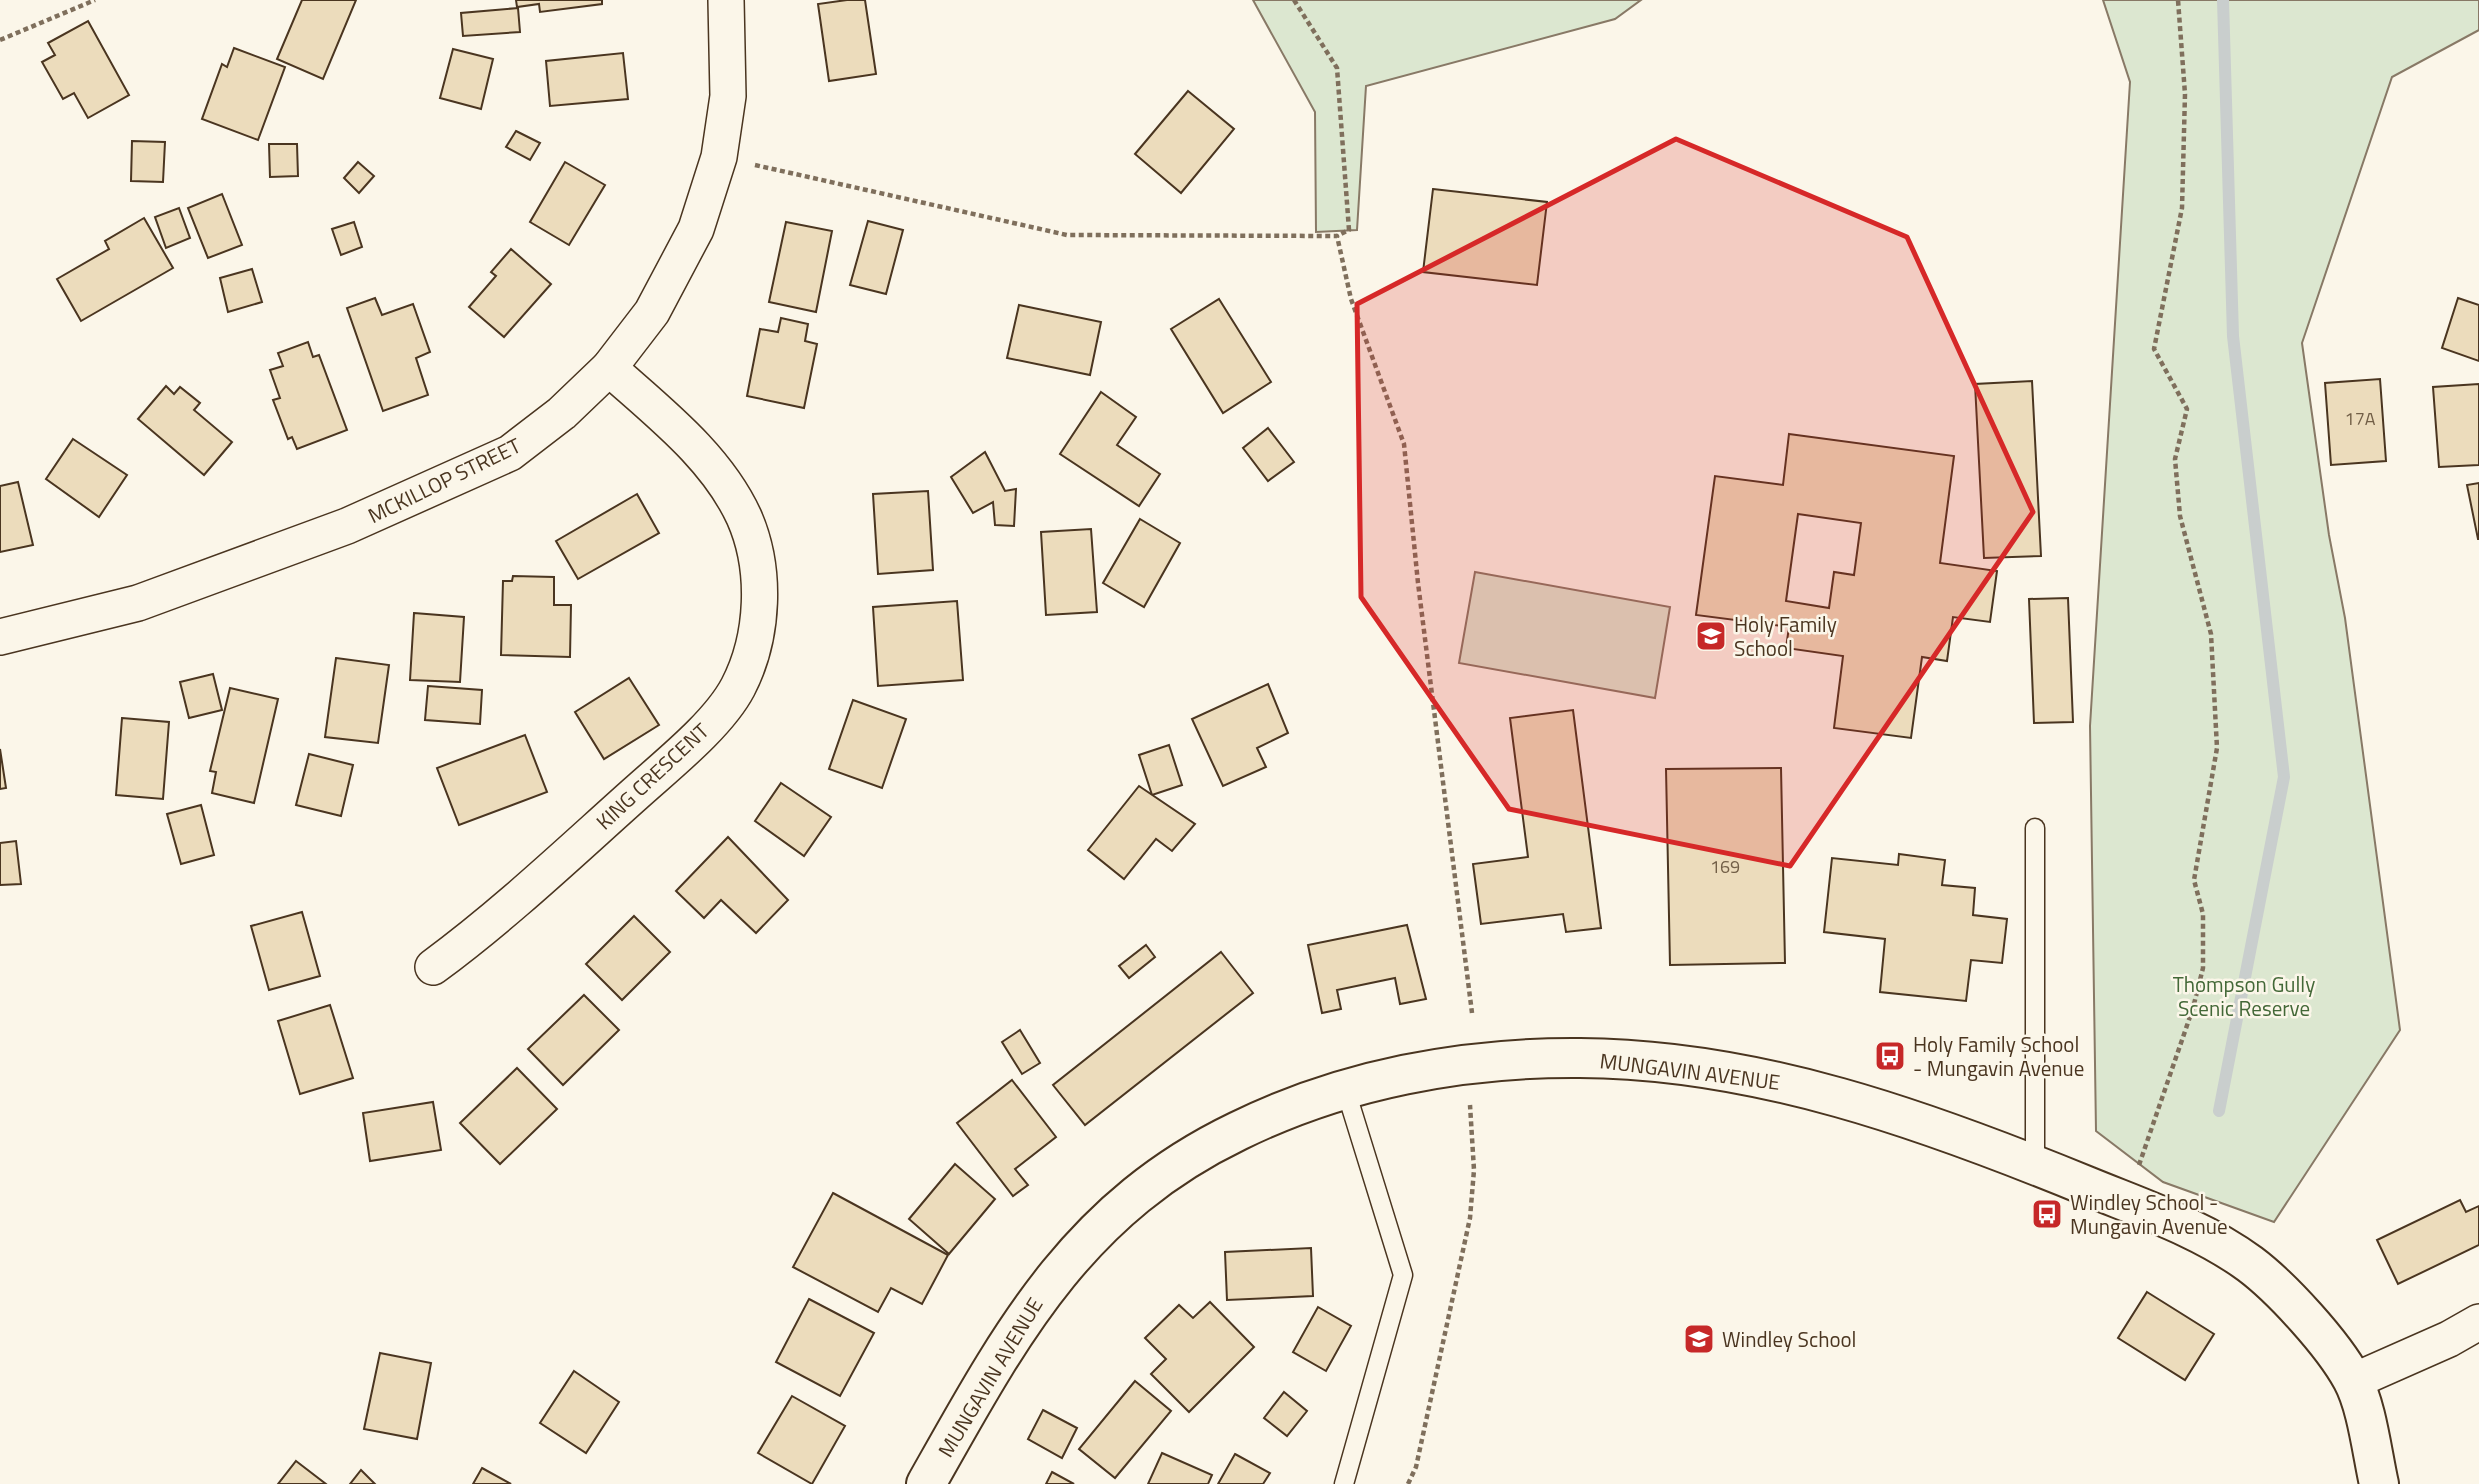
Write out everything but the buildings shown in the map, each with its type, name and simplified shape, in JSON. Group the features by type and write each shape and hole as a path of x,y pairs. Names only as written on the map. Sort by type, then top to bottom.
{"main road":[{"name":"MUNGAVIN AVENUE","path":"926,1484 993,1365 1048,1283 1086,1240 1128,1201 1181,1163 1236,1132 1345,1088 1410,1073 1497,1062 1581,1058 1650,1062 1790,1083 1849,1100 2035,1165 2196,1230 2252,1265 2317,1331 2354,1381 2379,1484"}],"street":[{"name":"MCKILLOP STREET","path":"0,637 138,603 347,526 510,453 562,413 609,368 652,312 684,255 699,220 719,157 728,96 726,0"},
{"name":"KING CRESCENT","path":"433,967 486,928 698,737 737,688 755,644 760,596 755,551 744,518 726,486 690,442 609,368"},
{"path":"2354,1381 2449,1339 2479,1322"}],"lane":[{"path":"2035,828 2035,1165"},
{"path":"1344,1484 1403,1275 1345,1088"}],"path":[{"path":"0,40 95,0"},
{"path":"719,157 1067,235 1337,236 1349,230 1337,68 1294,0"},
{"path":"2126,1202 2193,1007 2203,968 2203,914 2194,880 2217,748 2211,634 2180,516 2175,459 2188,409 2154,349 2182,208 2185,94 2178,0"},
{"path":"1337,236 1351,299 1404,444 1418,583 1472,1013"},
{"path":"1408,1484 1416,1467 1470,1218 1474,1170 1470,1105"}],"highlighted area":[{"path":"1676,139 1907,237 2033,512 1790,866 1509,809 1361,597 1357,304"}],"green space":[{"path":"1253,0 1641,0 1615,19 1366,86 1357,230 1316,232 1315,112"},
{"name":"Thompson Gully Scenic Reserve","path":"2103,0 2479,0 2479,30 2392,77 2302,343 2329,535 2345,618 2400,1030 2274,1222 2163,1182 2096,1131 2090,726 2130,82"},
{"path":"1475,572 1670,607 1655,698 1459,663"}],"waterway":[{"path":"2219,1111 2284,777 2233,336 2223,0"}],"place":[{"name":"Holy Family School","path":"1711,636"},
{"name":"Holy Family School - Mungavin Avenue","path":"1890,1056"},
{"name":"Windley School - Mungavin Avenue","path":"2047,1214"},
{"name":"Windley School","path":"1699,1339"}]}
